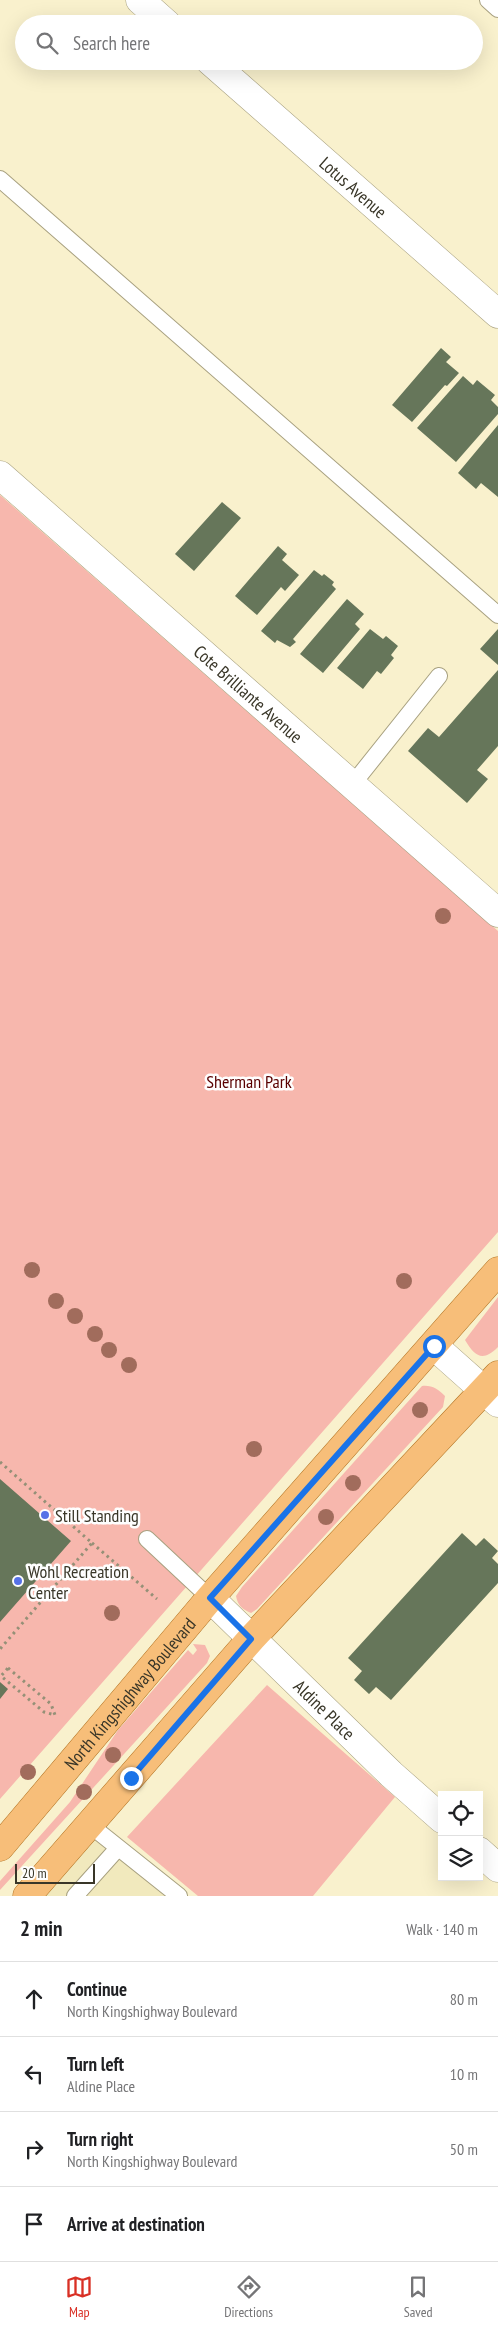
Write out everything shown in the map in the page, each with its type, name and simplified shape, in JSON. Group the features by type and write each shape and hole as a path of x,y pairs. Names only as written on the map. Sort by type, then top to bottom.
{"main road":[{"name":"North Kingshighway Boulevard","path":"0,1847 210,1598 434,1346 498,1271"},
{"path":"27,1896 251,1639 493,1390"}],"street":[{"path":"140,0 157,15"},
{"name":"Lotus Avenue","path":"220,70 498,314"},
{"name":"Cote Brilliante Avenue","path":"0,475 498,913"},
{"path":"434,1346 493,1390"},
{"name":"Aldine Place","path":"210,1598 391,1774 438,1815"},
{"path":"483,1855 498,1868"}],"lane":[{"path":"488,0 498,9"},
{"path":"0,179 498,615"},
{"path":"352,785 439,676"},
{"path":"147,1539 210,1598"},
{"path":"90,1825 179,1896"},
{"path":"75,1896 118,1848"}],"path":[{"path":"0,1462 157,1599"},
{"path":"0,1649 92,1543"},
{"path":"8,1668 19,1678 51,1704 55,1715 44,1712 1,1676 8,1668"}],"shaded area":[{"path":"94,1836 169,1896 43,1896"}],"green space":[{"name":"Sherman Park","path":"0,495 498,931 498,1232 0,1799"},
{"path":"498,1297 498,1347 488,1355 476,1354 465,1340"},
{"path":"422,1386 435,1388 445,1396 443,1407 257,1609 251,1613 239,1605 236,1596 242,1587"},
{"path":"193,1644 205,1645 210,1656 207,1663 0,1890 0,1881 70,1802 118,1730 188,1650 193,1655 197,1650"},
{"path":"267,1685 395,1797 313,1896 198,1896 127,1837"}],"building":[{"path":"441,348 451,357 446,362 459,373 447,386 445,385 412,422 392,405"},
{"path":"463,376 473,385 477,380 495,395 491,400 498,407 498,414 456,462 417,428"},
{"path":"498,425 498,497 481,483 476,489 458,473"},
{"path":"222,502 241,518 194,571 175,554"},
{"path":"278,546 287,554 282,560 299,575 285,591 281,587 257,615 235,596"},
{"path":"314,570 322,576 324,574 334,582 332,585 336,589 293,639 296,642 290,647 277,640 275,643 261,631"},
{"path":"347,599 364,614 355,624 360,629 323,673 300,654"},
{"path":"370,629 383,639 386,636 398,646 391,655 394,658 381,674 377,671 363,689 337,668"},
{"path":"498,629 498,665 480,649"},
{"path":"498,670 498,746 477,770 488,779 467,803 408,751 428,728 439,737"},
{"name":"Wohl Recreation Center","path":"0,1479 71,1541 0,1622"},
{"path":"462,1533 476,1546 484,1538 498,1551 492,1558 498,1564 498,1583 391,1700 376,1687 369,1694 354,1680 362,1671 348,1658"},
{"path":"0,1682 8,1689 0,1699"}],"place":[{"name":"Still Standing","path":"45,1515"},
{"name":"Wohl Recreation Center","path":"18,1581"}],"route":[{"path":"131,1778 251,1639 210,1598 434,1346"}]}
